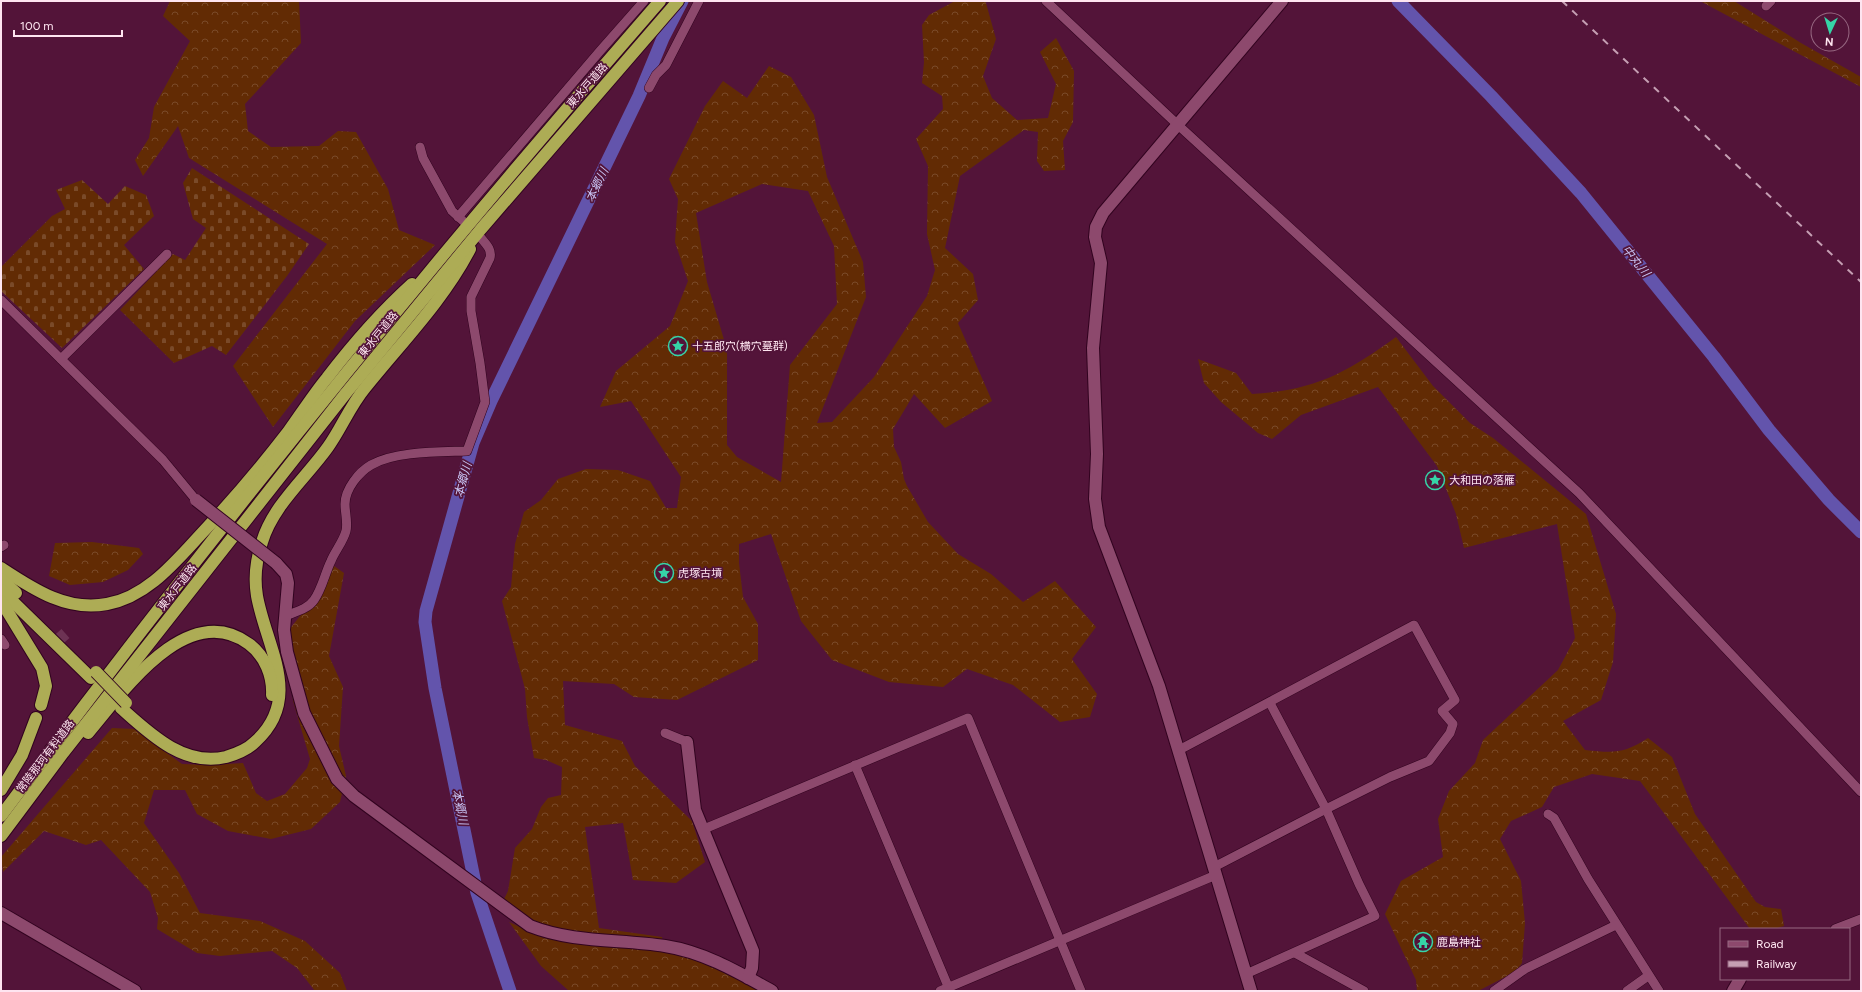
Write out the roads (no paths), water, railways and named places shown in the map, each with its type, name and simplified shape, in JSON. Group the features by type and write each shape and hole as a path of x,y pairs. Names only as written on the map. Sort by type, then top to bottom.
{"highway":[{"name":"東水戸道路","path":"96,678 438,261 464,220 660,1"},
{"name":"東水戸道路","path":"111,692 346,393 678,1"},
{"path":"1,590 96,678 161,742 186,754 211,759 234,755 254,743 268,727 274,717 279,700 279,679 274,654 260,610 256,587 257,562 262,541 276,515 328,447 364,390 433,307 462,265 481,233"},
{"path":"1,568 42,593 71,604 94,606 106,605 132,596 144,588 159,577 228,504 287,432 327,377 384,309 438,261"},
{"path":"1,579 57,633"},
{"path":"1,601 42,668 46,686 41,705"},
{"path":"2,834 123,692 152,661 171,646 201,634 221,633 231,635 255,649 266,664 271,681 270,706 262,724 244,742 223,750 200,751 176,743 124,706"},
{"path":"66,643 96,678"},
{"name":"常陸那珂有料道路","path":"1,816 96,678"},
{"name":"常陸那珂有料道路","path":"2,834 111,692"},
{"path":"1,790 22,755 36,718"}],"street":[{"path":"420,147 423,158 448,204 464,220 600,51 644,1"},
{"path":"649,88 656,75 669,60 699,1"},
{"path":"1046,1 1579,493 1861,792"},
{"path":"1252,991 1159,686 1099,527 1095,499 1097,454 1093,348 1101,263 1095,237 1098,220 1103,213 1282,1"},
{"path":"285,616 300,611 314,600 346,530 346,496 348,489 363,471 370,465 379,461 393,458 426,452 466,450 484,402 480,363 471,312 471,297 491,253 481,233"},
{"path":"61,359 167,254"},
{"path":"1,300 163,460 196,500 276,563 286,574 288,583 284,630 287,652 304,713 337,779 354,796 530,926 549,933 666,946 706,957 772,991"},
{"path":"855,765 946,990 1060,941 1215,871 1326,809 1390,777 1429,761 1450,733 1453,724 1442,711 1455,700 1414,625 1270,703 1178,750"},
{"path":"1246,974 1375,916 1359,884 1326,809 1270,703"},
{"path":"704,829 968,718 1081,991"},
{"path":"665,733 687,742 695,810 753,951 752,968 748,978"},
{"path":"1548,814 1554,818 1616,925 1659,991"},
{"path":"1,913 135,991"},
{"path":"1837,928 1861,919"},
{"path":"1494,991 1525,969 1616,925"},
{"path":"1295,952 1364,991"},
{"path":"1627,991 1648,976"},
{"path":"1733,991 1739,980"}],"waterway":[{"name":"本郷川","path":"510,991 477,893 435,688 425,622 426,611 473,443 491,401 639,96 663,38 682,1"},
{"name":"中丸川","path":"1398,1 1491,96 1581,193 1714,357 1769,430 1829,500 1861,532"}],"tunnel":[{"path":"57,633 66,643"}],"railway":[{"path":"1562,1 1861,282"}],"place":[{"name":"十五郎穴(横穴墓群)","path":"678,346"},
{"name":"大和田の落雁","path":"1435,480"},
{"name":"虎塚古墳","path":"664,573"},
{"name":"鹿島神社","path":"1423,942"}]}
